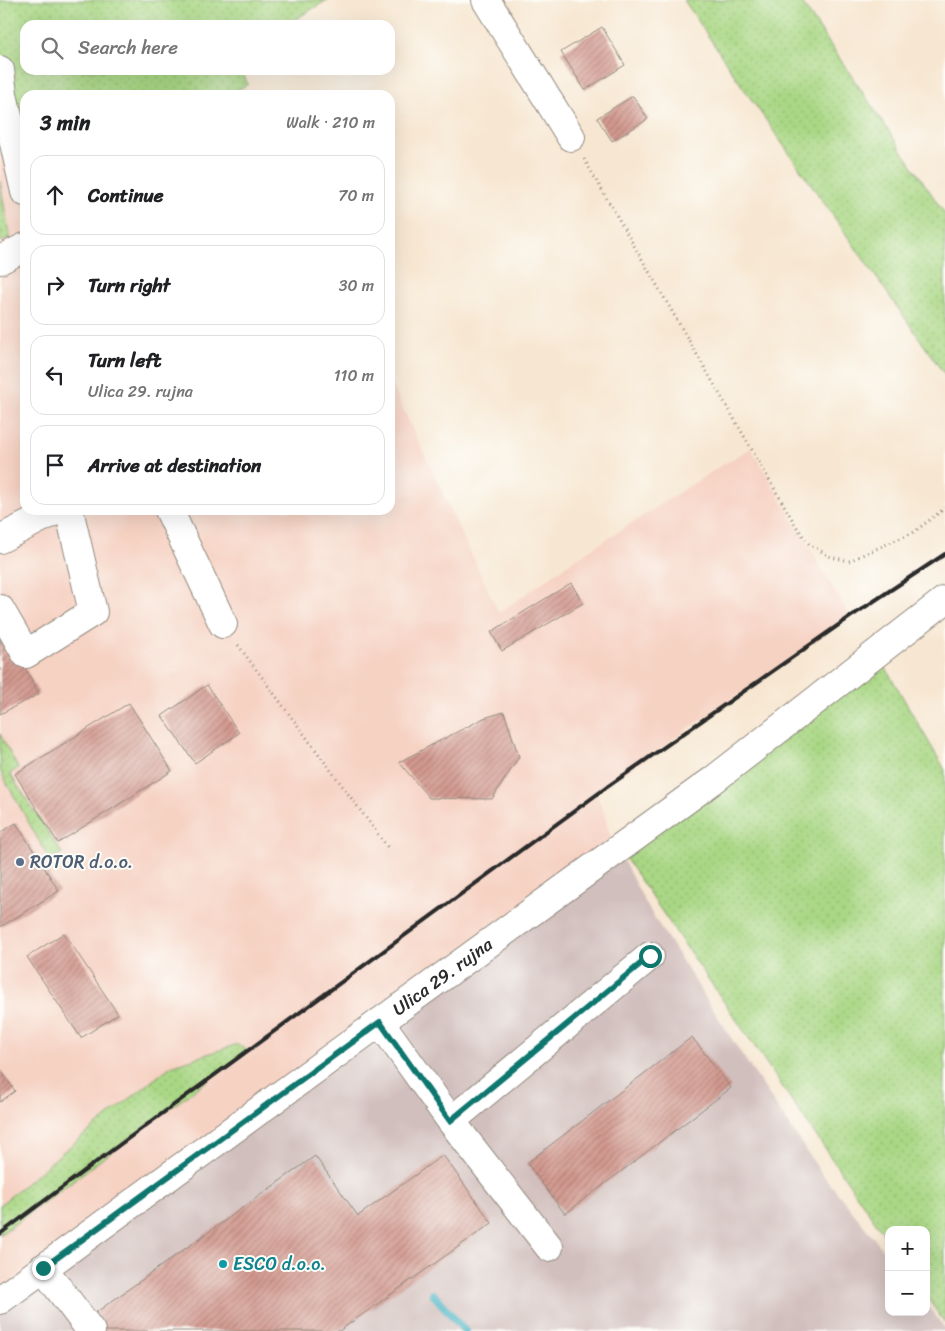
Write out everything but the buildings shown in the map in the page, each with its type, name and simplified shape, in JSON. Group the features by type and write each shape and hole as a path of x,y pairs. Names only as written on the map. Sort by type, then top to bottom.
{"street":[{"path":"486,0 571,137"},
{"path":"1,86 20,170"},
{"path":"0,260 20,249"},
{"path":"2,532 44,515"},
{"path":"0,608 26,654 93,612 71,515"},
{"path":"171,515 223,624"},
{"name":"Ulica 29. rujna","path":"0,1300 712,781 945,600"},
{"path":"450,1121 650,956"},
{"path":"380,1022 450,1121 548,1247"},
{"path":"43,1268 91,1331"}],"path":[{"path":"571,137 796,526 809,544 831,557 849,561 914,532 945,508"},
{"path":"223,624 389,849"}],"shaded area":[{"path":"0,70 20,168 20,515 395,515 395,392 499,613 580,556 751,448 850,617 596,793 611,838 0,1303"},
{"path":"619,853 649,909 735,1044 819,1170 885,1252 885,1316 930,1316 930,1309 945,1328 945,1331 0,1331 0,1304"}],"green space":[{"path":"0,0 327,0 294,20 20,20 20,75 244,75 248,84 238,90 20,90 20,168 0,70"},
{"path":"684,0 800,0 945,214 945,375 737,79"},
{"path":"0,181 10,238 0,242"},
{"path":"877,653 945,770 945,1323 930,1302 930,1226 885,1226 885,1236 619,849"},
{"path":"0,734 18,768 10,774 62,853 49,859 0,771"},
{"path":"238,1044 247,1051 0,1235 0,1205 63,1152 171,1066"}],"waterway":[{"path":"433,1294 465,1331"}],"railway":[{"path":"0,1234 607,787 850,617 945,554"}],"place":[{"name":"ROTOR d.o.o.","path":"20,862"},
{"name":"ESCO d.o.o.","path":"223,1264"}],"route":[{"path":"43,1268 380,1022 450,1121 650,956"}]}
